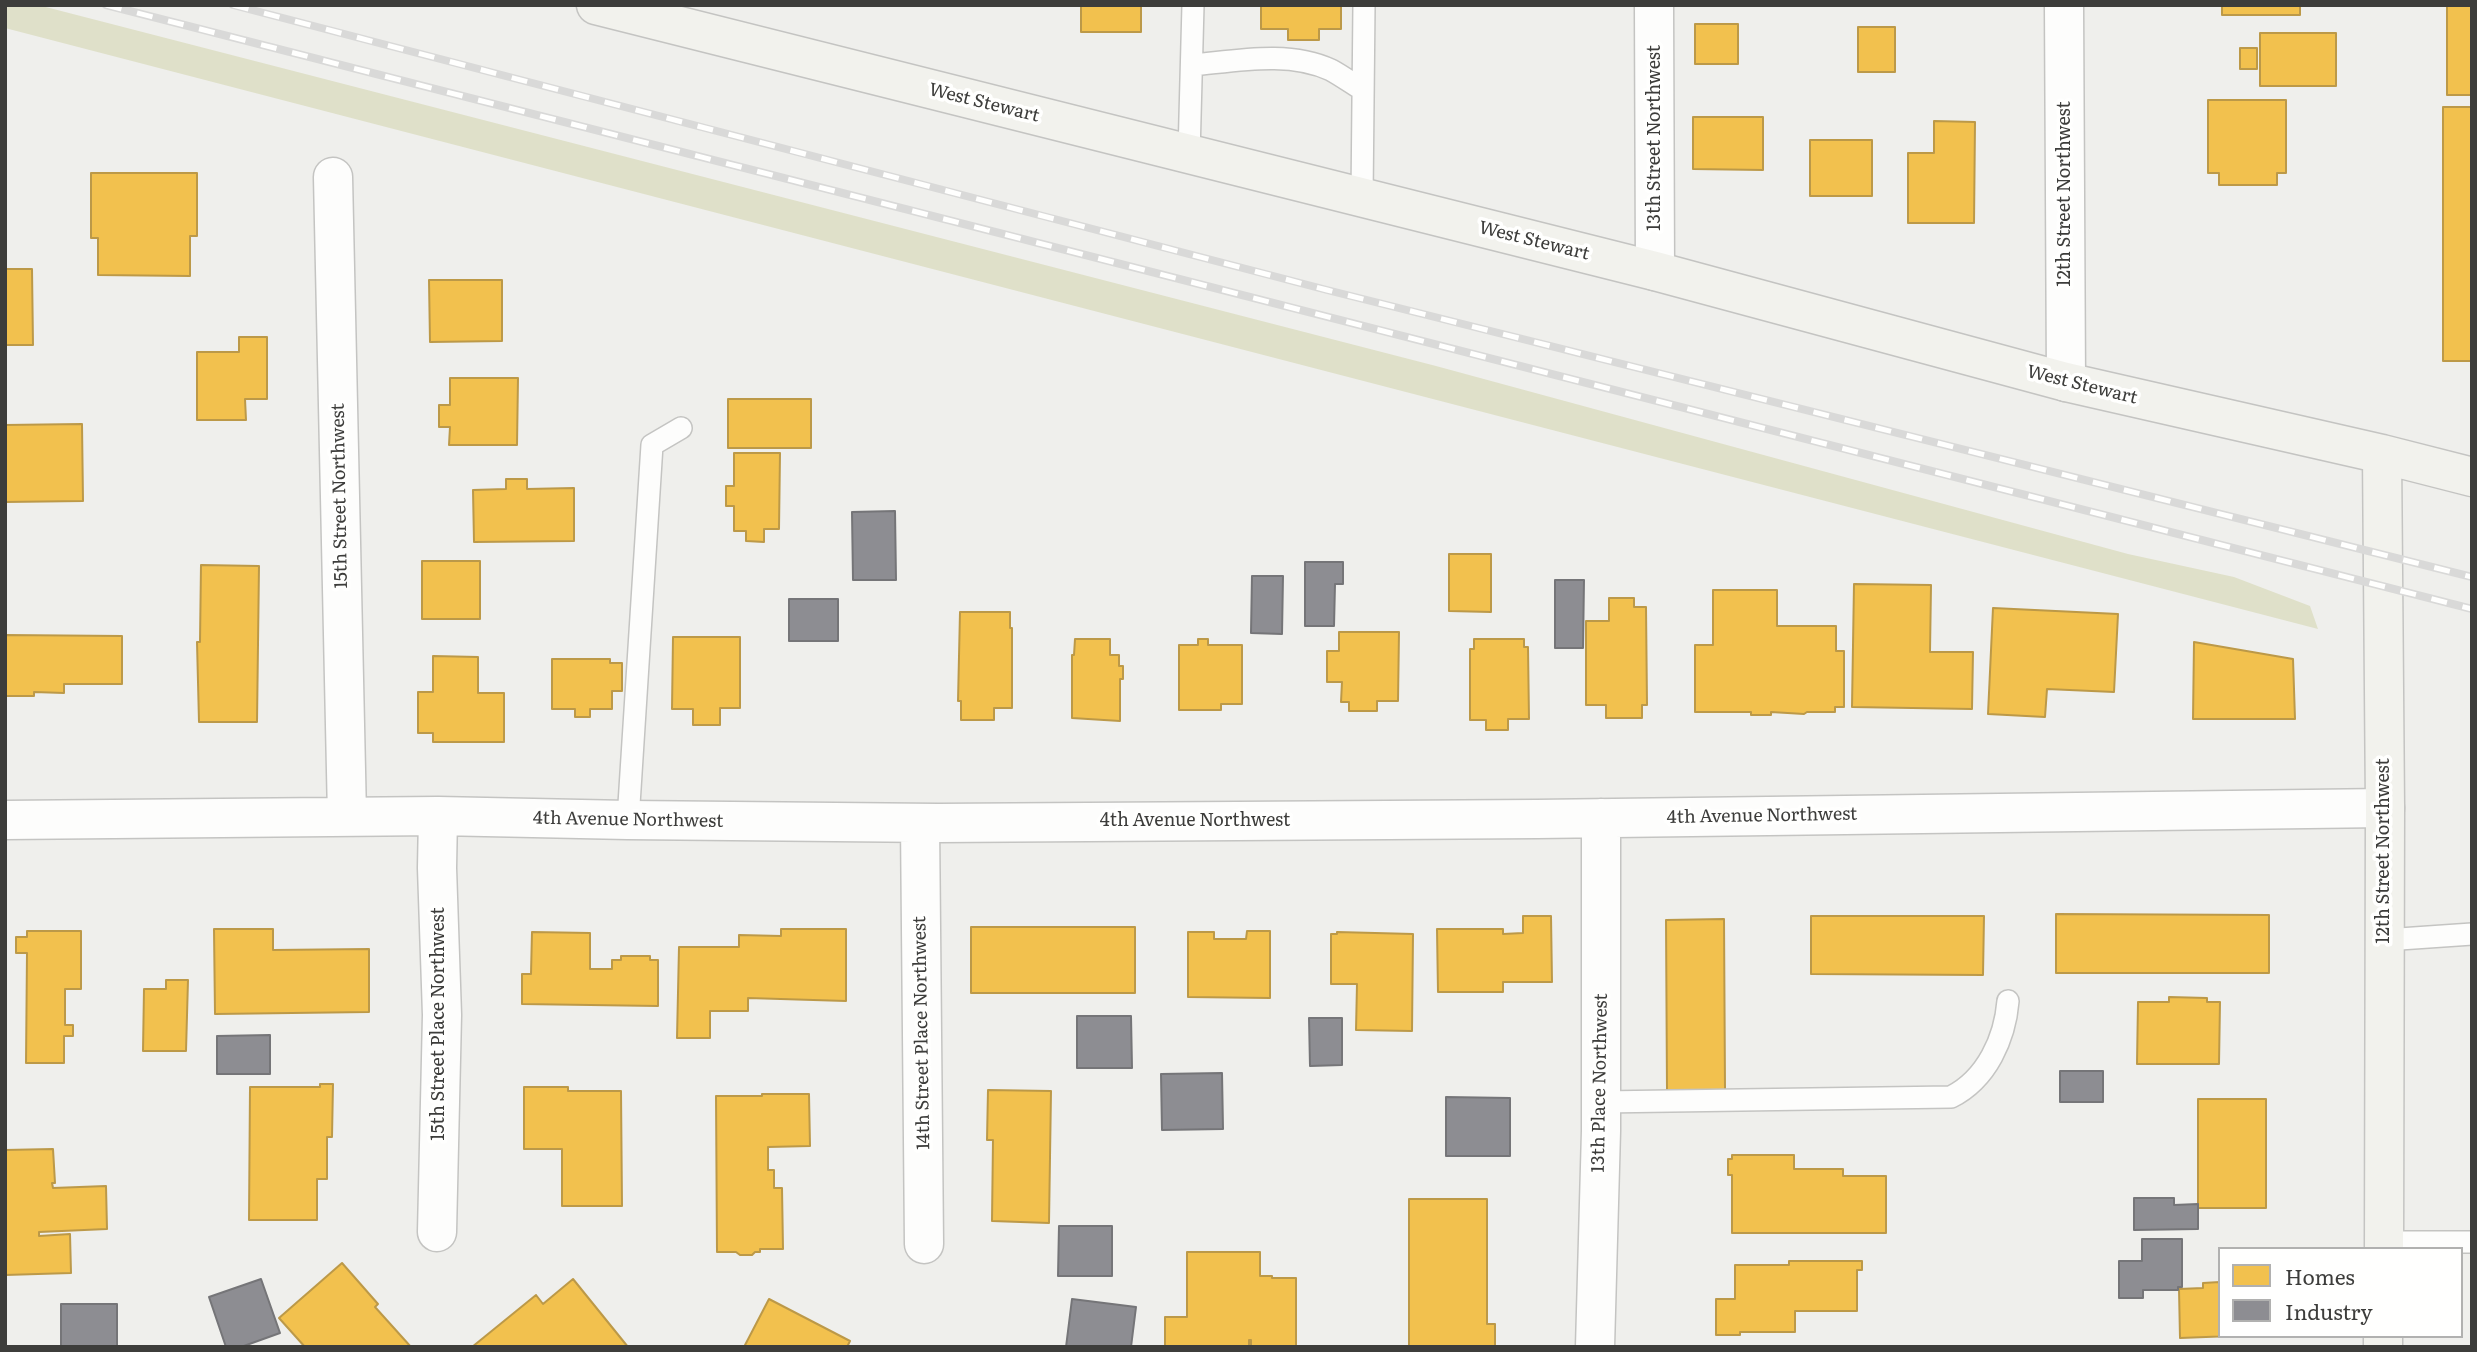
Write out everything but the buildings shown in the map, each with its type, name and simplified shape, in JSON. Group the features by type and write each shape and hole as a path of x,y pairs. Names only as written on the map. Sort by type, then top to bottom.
{"street":[{"name":"West Stewart","path":"596,5 1655,271 2066,382 2472,477"},
{"name":"13th Street Northwest","path":"1654,5 1655,271"},
{"name":"12th Street Northwest","path":"2064,5 2066,382"},
{"name":"15th Street Northwest","path":"333,177 347,816"},
{"name":"12th Street Northwest","path":"2382,454 2385,808 2384,1246"},
{"name":"4th Avenue Northwest","path":"5,820 438,816 628,821 920,823 2385,808"},
{"name":"15th Street Place Northwest","path":"437,1232 442,1015 438,816"},
{"name":"13th Place Northwest","path":"1595,1347 1601,1102 1601,818"},
{"name":"14th Street Place Northwest","path":"920,823 924,1244"}],"lane":[{"path":"1189,154 1193,5"},
{"path":"1362,197 1364,5"},
{"path":"1192,65 1272,58 1305,62 1330,70 1363,90"},
{"path":"628,821 652,446 681,428"},
{"path":"2385,940 2472,934"},
{"path":"1601,1102 1951,1097 1965,1087 1992,1057 2007,1020 2008,1001"},
{"path":"2384,1246 2472,1242"}],"green space":[{"path":"5,5 38,5 1436,366 2128,554 2234,577 2310,606 2318,629 5,28"}],"railway":[{"path":"106,5 2472,609"},
{"path":"233,5 1327,290 2472,577"}]}
